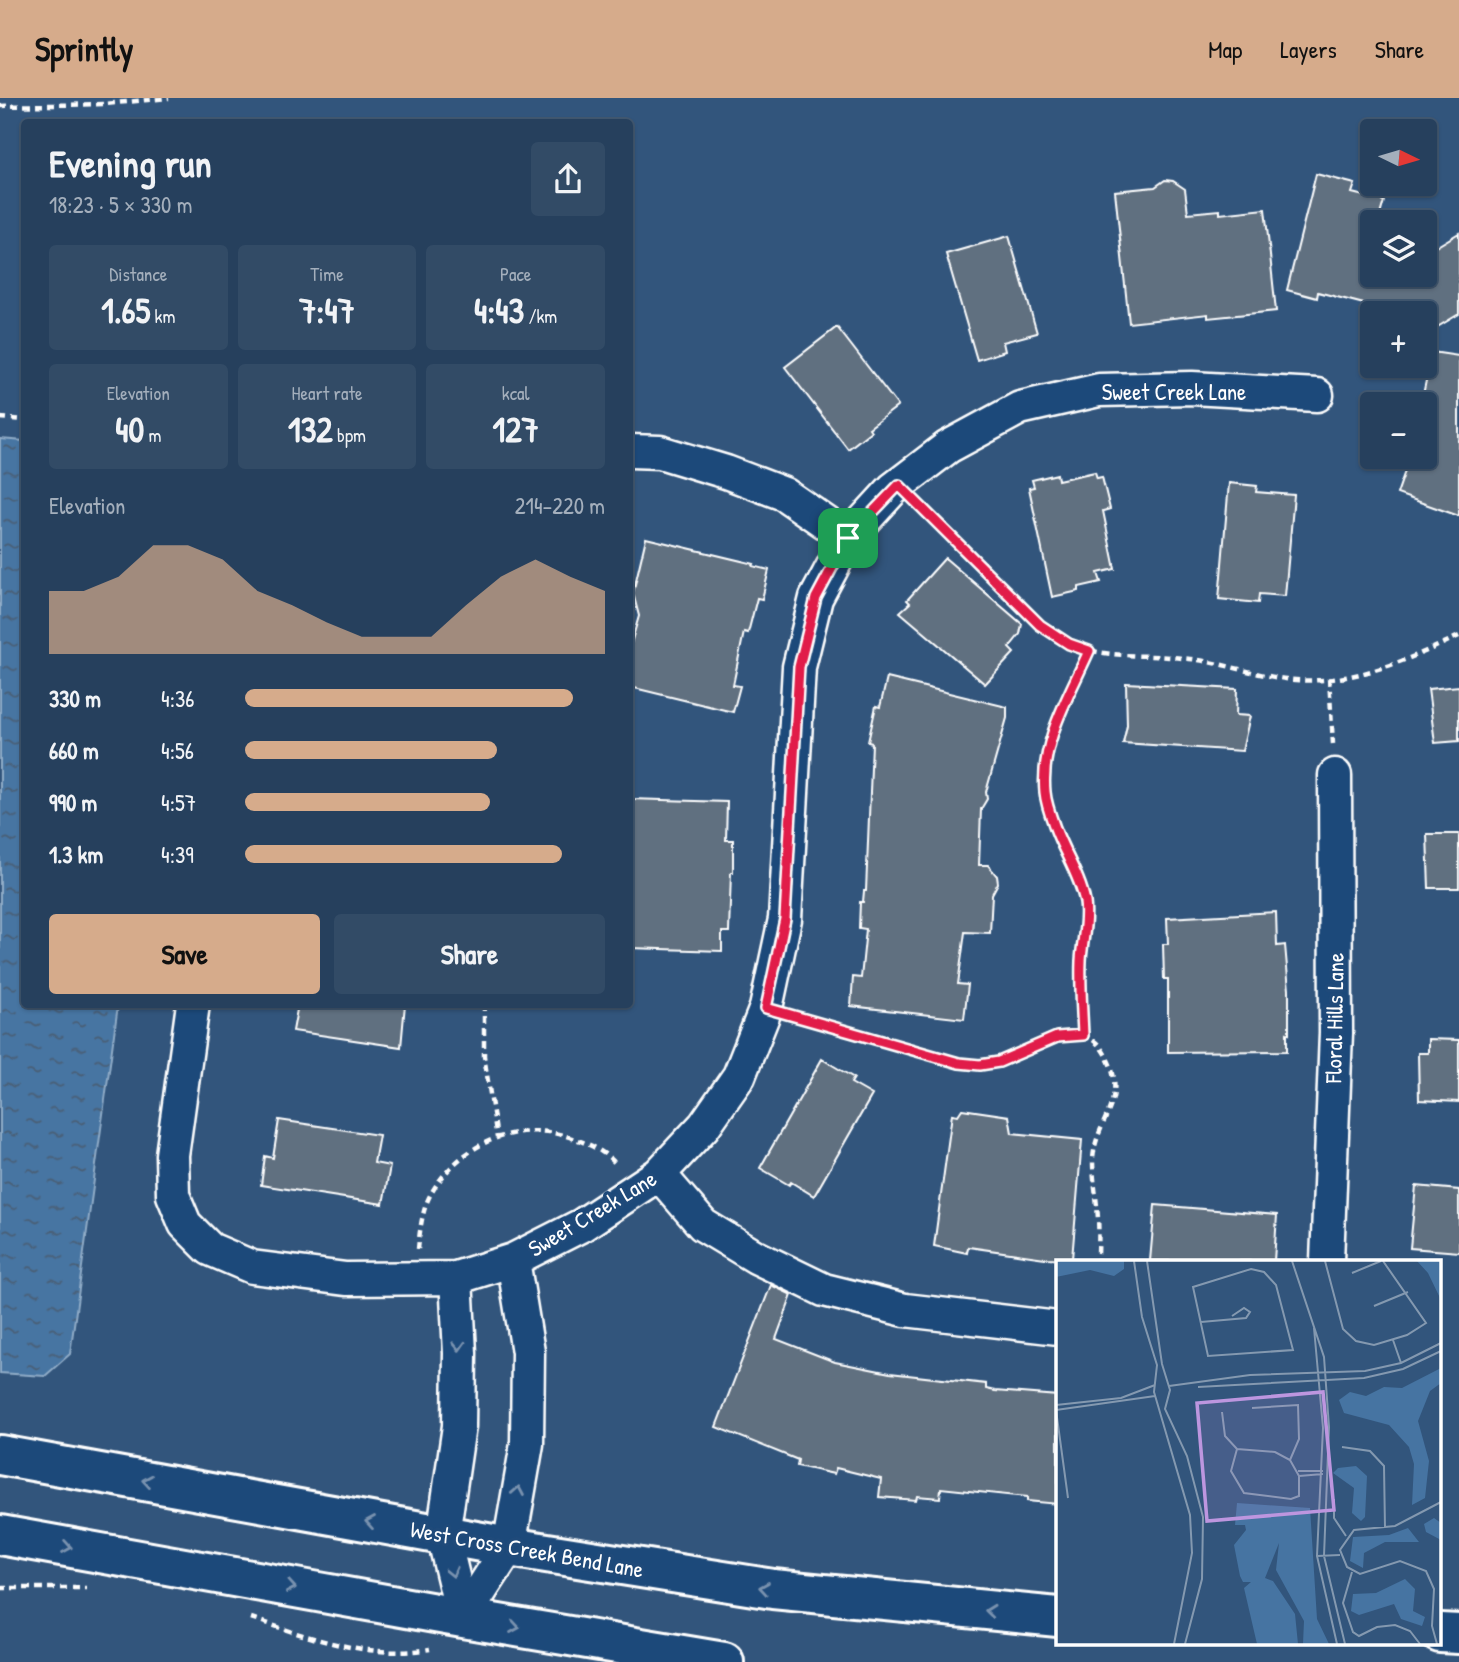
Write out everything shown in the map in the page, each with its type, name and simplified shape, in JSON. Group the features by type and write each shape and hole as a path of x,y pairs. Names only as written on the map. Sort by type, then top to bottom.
{"main road":[{"name":"West Cross Creek Bend Lane","path":"0,1455 509,1547 773,1589 1056,1617"},
{"path":"0,1535 724,1662"}],"street":[{"name":"Sweet Creek Lane","path":"192,1008 172,1155 173,1195 185,1224 210,1249 252,1267 346,1279 456,1278 513,1260 582,1225 647,1183 704,1126 739,1076 766,1008 785,919 799,667 816,598 848,538 899,485 948,447 1020,408 1099,390 1192,388 1317,395"},
{"path":"633,451 660,452 726,472 784,494 848,538"},
{"name":"Floral Hills Lane","path":"1327,1260 1336,1033 1335,775"},
{"path":"647,1183 703,1225 756,1257 824,1290 905,1310 1056,1328"},
{"path":"463,1618 509,1547 527,1444 528,1352 513,1260"},
{"path":"456,1278 460,1353 459,1426 443,1535 463,1618"}],"path":[{"path":"0,106 105,104 169,98"},
{"path":"0,418 21,420"},
{"path":"899,485 1040,625 1069,644 1089,651 1113,656 1184,658 1290,680 1329,678 1389,665 1422,654 1459,636"},
{"path":"1083,1035 1080,989 1086,922 1085,903 1080,883 1056,830 1045,796 1044,778 1056,725 1089,651"},
{"path":"1329,678 1335,775"},
{"path":"484,1008 484,1056 497,1138"},
{"path":"766,1008 959,1063 980,1065 999,1062 1057,1037 1083,1035 1099,1044 1110,1062 1115,1096 1097,1140 1093,1158 1098,1260"},
{"path":"418,1279 418,1247 423,1213 431,1193 462,1156 497,1138 516,1132 540,1130 579,1140 600,1150 647,1183"}],"water":[{"path":"0,439 21,441 21,1008 118,1008 70,1354 45,1376 0,1373"}],"building":[{"path":"1316,174 1355,184 1352,193 1384,201 1381,210 1360,210 1360,287 1437,287 1437,246 1459,233 1459,314 1437,327 1437,301 1360,303 1318,292 1317,298 1287,290"},
{"path":"1165,180 1173,181 1185,189 1188,213 1220,210 1220,214 1265,209 1276,311 1208,318 1208,314 1129,323 1115,191 1155,187"},
{"path":"1009,236 1037,333 1003,342 1005,351 977,360 946,254"},
{"path":"837,327 898,406 869,428 871,431 848,449 785,367"},
{"path":"1437,353 1459,356 1459,516 1397,494 1406,469 1437,469 1437,392 1424,390 1427,378 1437,378"},
{"path":"1095,472 1097,478 1102,477 1110,509 1103,511 1115,569 1098,573 1101,582 1079,587 1079,591 1052,597 1029,488 1034,487 1032,480 1057,474 1058,480"},
{"path":"1229,483 1257,486 1256,492 1294,495 1285,596 1259,594 1258,603 1219,599"},
{"path":"646,538 769,570 762,599 757,598 748,633 744,632 733,685 740,686 733,712 633,688 633,637 639,616 633,593"},
{"path":"945,558 1022,624 1020,634 1009,648 1014,653 985,684 900,612 910,603 907,600"},
{"path":"887,678 1007,707 1007,718 986,792 987,799 981,809 979,865 988,865 997,876 998,883 992,894 990,933 965,932 958,984 968,985 964,1019 851,1006 853,977 861,978 866,929 859,928 860,902 863,902 866,891 872,743 868,742 876,706 880,707"},
{"path":"1126,683 1237,689 1236,715 1250,716 1242,751 1123,743 1127,725"},
{"path":"1459,686 1459,741 1435,743 1428,689"},
{"path":"633,799 727,802 726,840 733,840 733,872 729,932 722,932 722,951 633,948"},
{"path":"1427,834 1459,834 1459,888 1429,888"},
{"path":"1276,912 1277,946 1285,945 1289,990 1287,1051 1168,1052 1168,979 1164,979 1163,944 1168,944 1167,918"},
{"path":"297,1008 405,1008 401,1047 293,1031"},
{"path":"1428,1039 1459,1040 1459,1102 1419,1100 1418,1053 1428,1053"},
{"path":"822,1059 854,1078 851,1083 872,1095 814,1196 760,1168"},
{"path":"962,1109 1009,1116 1012,1133 1082,1140 1072,1259 1045,1258 968,1247 967,1253 934,1246 952,1114 958,1115"},
{"path":"279,1120 379,1135 374,1163 390,1166 383,1204 261,1185 265,1156 273,1158"},
{"path":"1416,1186 1459,1190 1459,1252 1410,1248"},
{"path":"1155,1205 1277,1215 1274,1260 1150,1260"},
{"path":"771,1285 792,1295 776,1339 835,1362 890,1373 986,1384 986,1389 995,1391 1056,1396 1056,1504 1027,1501 1027,1497 941,1488 940,1498 917,1496 916,1500 879,1497 881,1479 836,1468 834,1474 797,1466 798,1460 716,1427"}],"route":[{"path":"899,485 1040,625 1069,644 1089,651 1056,725 1044,778 1045,796 1056,830 1080,883 1085,903 1086,922 1080,989 1083,1035 1057,1037 1014,1057 980,1065 932,1057 766,1008 785,919 799,667 816,598 848,538 899,485"}]}
